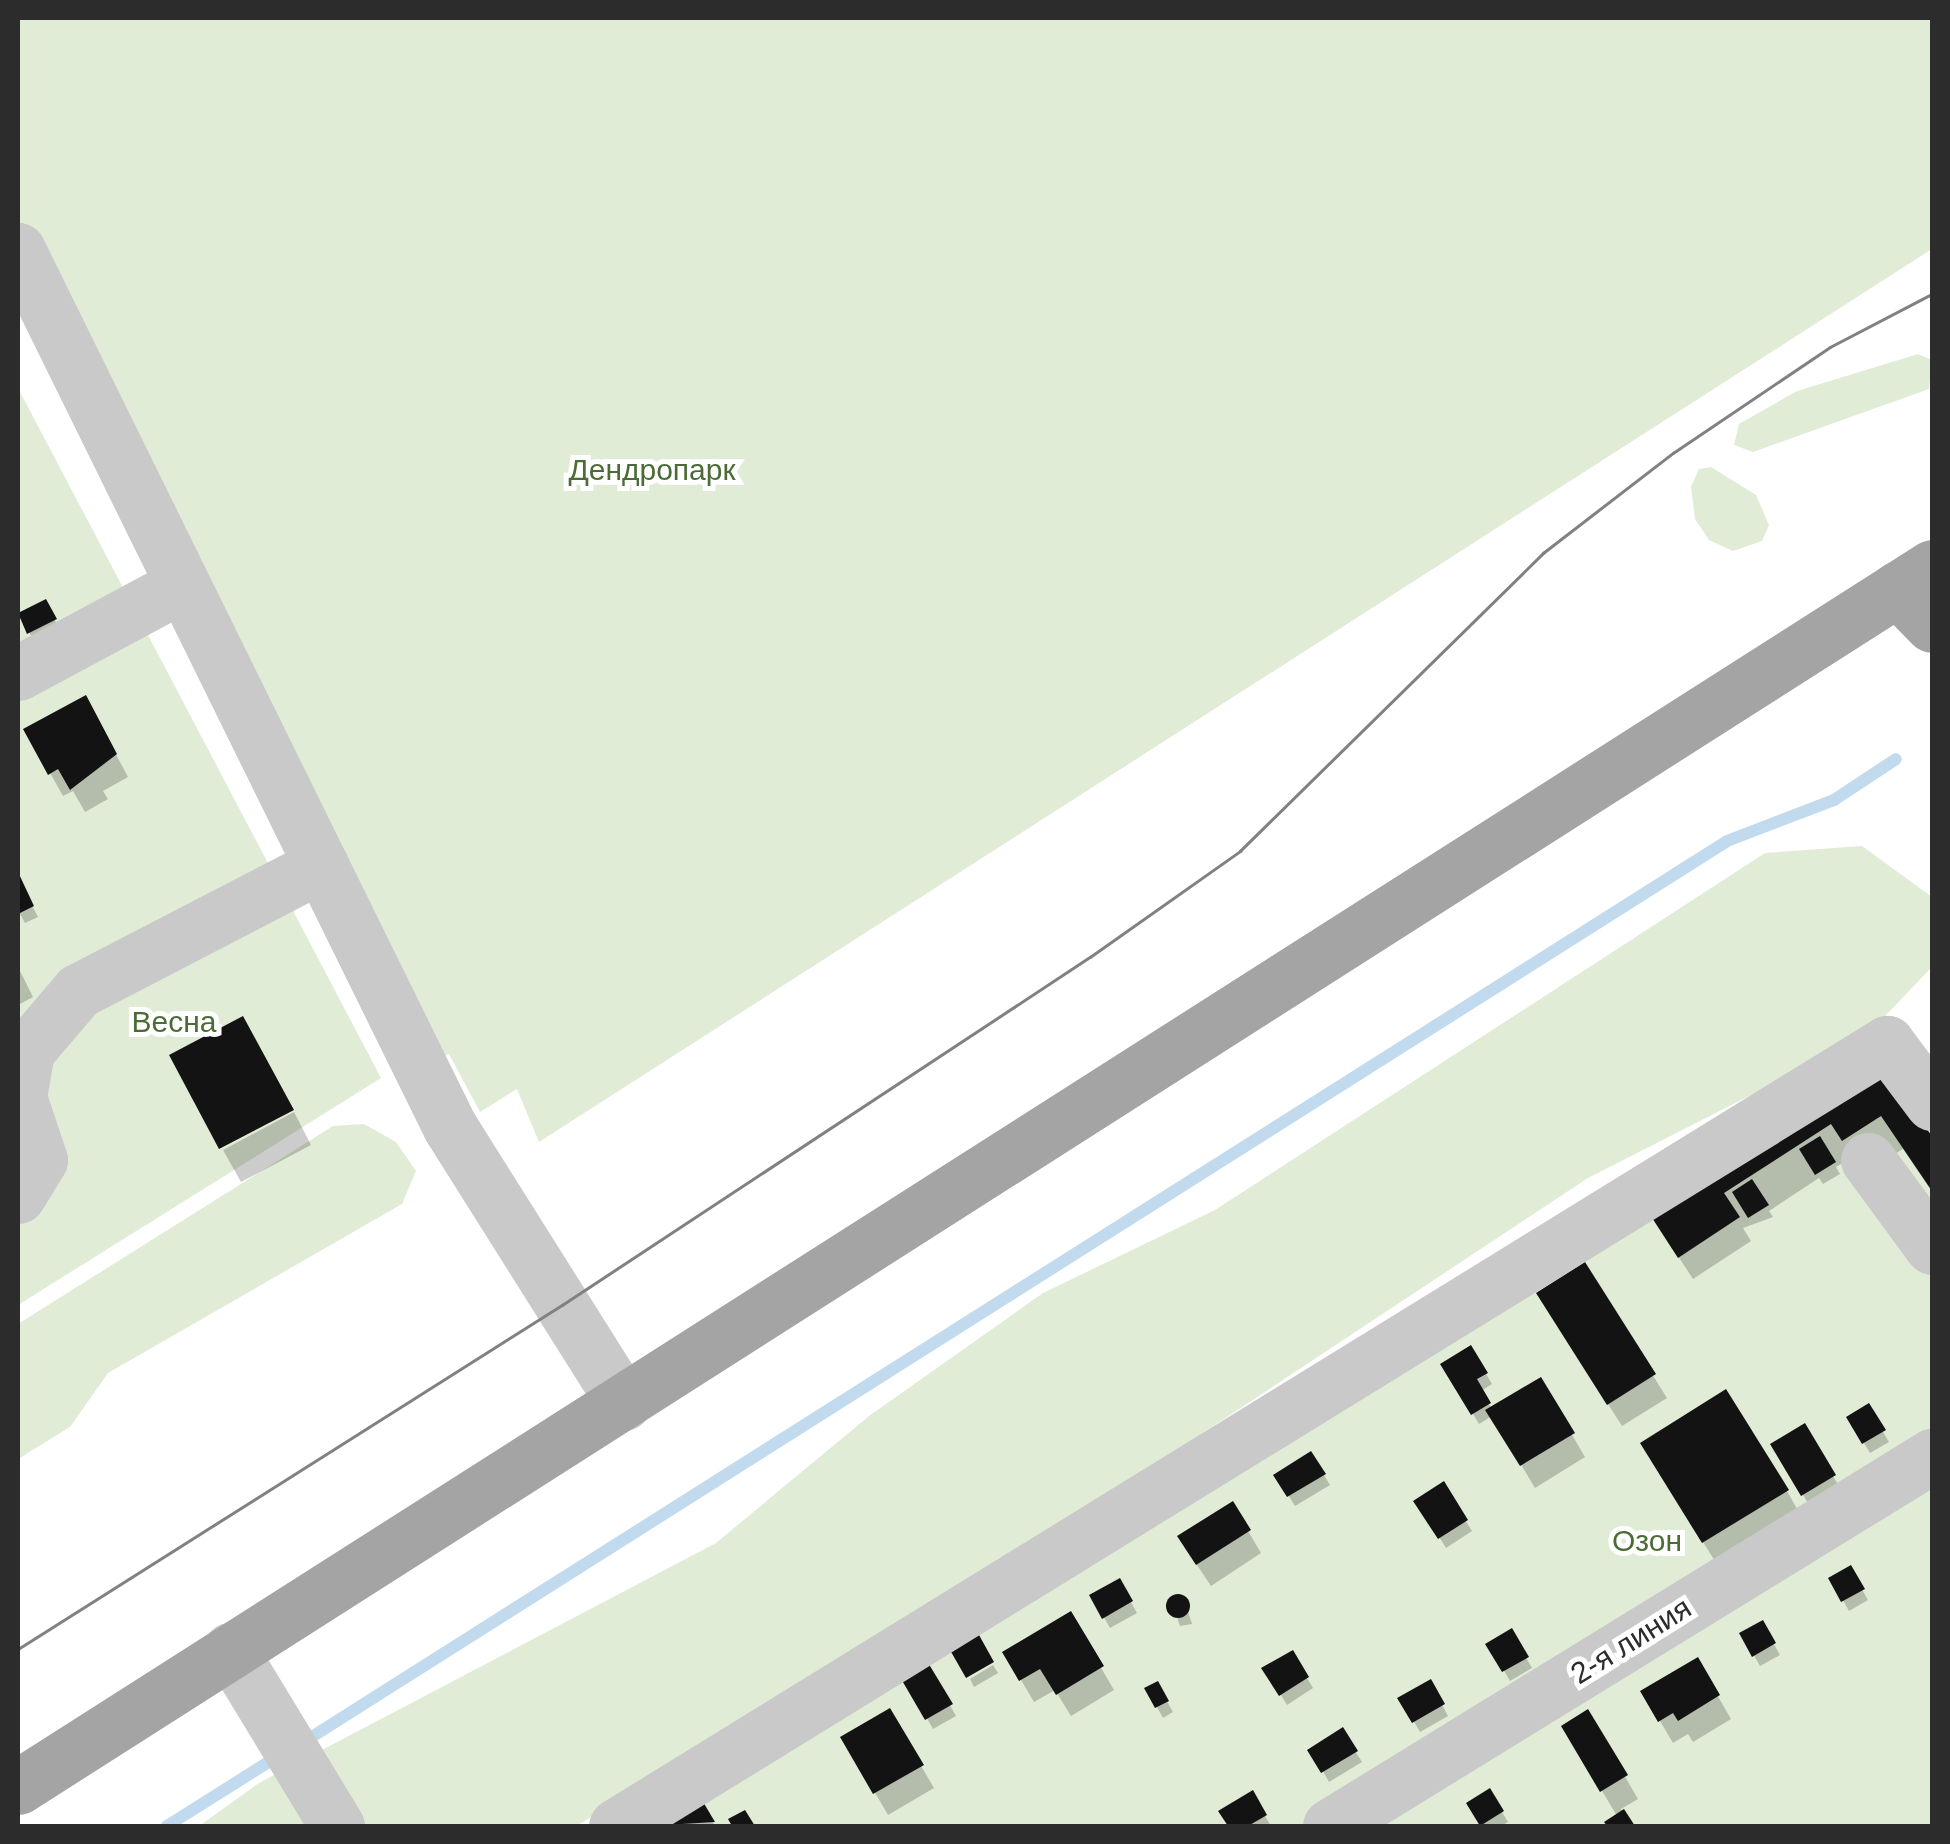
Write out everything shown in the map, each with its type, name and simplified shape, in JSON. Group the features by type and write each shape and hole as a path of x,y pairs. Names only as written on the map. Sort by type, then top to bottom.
{"main road":[{"path":"18,1787 624,1402 1921,594"}],"lane":[{"path":"18,250 450,1127 624,1402"},
{"path":"18,672 182,585"},
{"path":"18,1196 40,1160 19,1096 27,1051 78,990 321,865"},
{"path":"616,1826 1887,1043 1932,1103"},
{"path":"1868,1160 1932,1248"},
{"name":"2-я линия","path":"1330,1826 1932,1456"},
{"path":"230,1650 337,1826"}],"green space":[{"name":"Дендропарк","path":"18,18 1932,18 1932,249 539,1142 517,1089 480,1112 449,1054 436,1061 18,283"},
{"path":"1918,354 1932,360 1929,389 1753,452 1734,445 1739,424 1797,391"},
{"name":"Весна","path":"18,388 381,1078 18,1305"},
{"path":"1711,467 1756,495 1769,525 1762,541 1733,551 1709,540 1695,519 1691,487 1699,469"},
{"path":"1862,846 1932,897 1932,967 1865,1037 1588,1178 899,1634 576,1826 199,1826 259,1783 716,1543 869,1416 1043,1293 1215,1210 1765,853"},
{"name":"Озон","path":"1879,1061 1932,1118 1932,1826 643,1826"},
{"path":"364,1124 396,1142 416,1171 402,1204 108,1373 70,1427 18,1459 18,1324 333,1126"}],"building":[{"path":"46,599 57,619 27,634 18,613"},
{"path":"86,695 117,754 70,790 58,769 48,775 23,729"},
{"path":"18,872 34,906 18,914"},
{"path":"243,1016 294,1110 219,1149 169,1055"},
{"path":"1873,1058 1932,1136 1932,1191 1881,1116 1842,1141 1831,1124 1724,1193 1740,1217 1678,1258 1645,1207"},
{"path":"1820,1136 1836,1162 1815,1175 1799,1149"},
{"path":"1752,1179 1769,1205 1748,1218 1732,1192"},
{"path":"1585,1262 1656,1374 1607,1405 1536,1293"},
{"path":"1471,1345 1488,1373 1477,1379 1491,1403 1471,1415 1440,1364"},
{"path":"1541,1377 1575,1433 1520,1466 1485,1410"},
{"path":"1726,1389 1789,1490 1702,1543 1640,1443"},
{"path":"1869,1403 1886,1430 1862,1444 1846,1417"},
{"path":"1805,1423 1836,1475 1801,1496 1770,1444"},
{"path":"1311,1451 1326,1474 1287,1497 1273,1475"},
{"path":"1444,1481 1468,1520 1438,1539 1413,1501"},
{"path":"1233,1501 1251,1530 1196,1565 1177,1536"},
{"path":"1851,1565 1865,1589 1841,1602 1828,1578"},
{"path":"1120,1578 1133,1601 1102,1619 1089,1595"},
{"path":"1178,1594 1187,1597 1187,1615 1178,1618 1169,1615 1166,1606 1169,1597"},
{"path":"1071,1611 1104,1666 1056,1695 1040,1669 1019,1681 1002,1652"},
{"path":"1763,1620 1776,1643 1752,1657 1739,1633"},
{"path":"974,1626 994,1662 966,1678 946,1643"},
{"path":"1512,1628 1529,1657 1502,1672 1485,1644"},
{"path":"1293,1650 1309,1677 1279,1696 1261,1668"},
{"path":"1698,1657 1720,1695 1678,1721 1673,1713 1658,1722 1640,1691"},
{"path":"927,1661 953,1704 925,1720 900,1677"},
{"path":"1431,1679 1445,1704 1412,1723 1397,1698"},
{"path":"1158,1681 1169,1701 1155,1708 1144,1688"},
{"path":"890,1708 924,1765 873,1794 840,1737"},
{"path":"1588,1709 1628,1775 1600,1792 1561,1726"},
{"path":"1343,1727 1358,1751 1321,1773 1307,1750"},
{"path":"1490,1788 1504,1811 1480,1826 1466,1803"},
{"path":"696,1790 715,1822 649,1826"},
{"path":"1253,1790 1267,1815 1248,1826 1228,1826 1218,1811"},
{"path":"1624,1809 1635,1826 1607,1826 1604,1822"},
{"path":"745,1810 755,1826 732,1826 728,1819"}],"waterway":[{"path":"310,1738 1727,841 1834,800 1896,759"},
{"path":"167,1826 272,1760"}],"tram line":[{"path":"18,1649 562,1305 1090,957 1240,851 1543,553 1673,453 1830,347 1932,294"}]}
